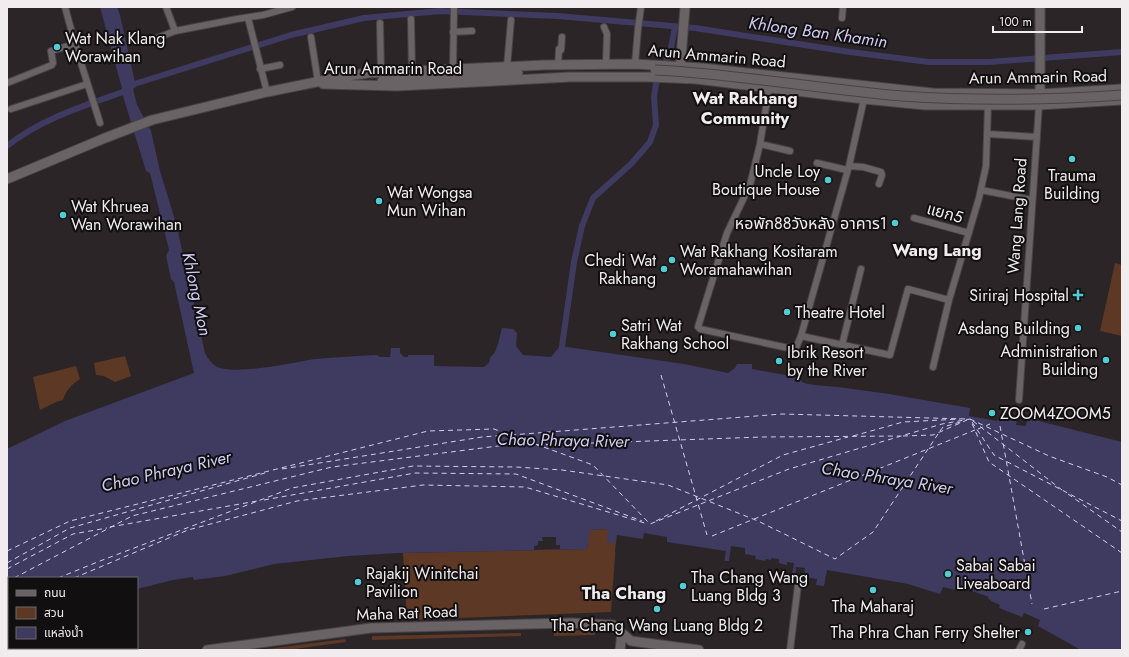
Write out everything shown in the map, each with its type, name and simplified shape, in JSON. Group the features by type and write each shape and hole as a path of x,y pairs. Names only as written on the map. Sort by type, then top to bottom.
{"main road":[{"path":"679,78 685,7"},
{"path":"1039,105 1040,7"},
{"name":"Arun Ammarin Road","path":"7,179 110,135 174,114 267,92 354,75 380,72 558,65 635,64 681,66 932,93 1040,94 1122,89"},
{"path":"354,85 400,78 569,71 655,70 698,73 926,97 1066,99 1122,95"},
{"path":"354,75 400,78"},
{"path":"769,88 772,76"},
{"name":"Arun Ammarin Road","path":"314,83 354,85 424,85 570,77 650,77 679,78 926,105 1039,105 1122,100"},
{"name":"Maha Rat Road","path":"207,650 371,628 599,624 612,625 628,640 635,642 699,650"},
{"path":"620,650 622,633"}],"street":[{"path":"65,7 100,123"},
{"path":"166,7 175,31"},
{"path":"156,40 175,31 248,18 292,7"},
{"path":"453,69 454,7"},
{"path":"635,64 641,7"},
{"path":"842,18 843,7"},
{"path":"248,18 267,92"},
{"path":"411,18 412,71"},
{"path":"507,67 511,20"},
{"path":"380,23 380,72"},
{"path":"604,27 607,34 606,64"},
{"path":"453,32 472,31"},
{"path":"311,37 314,83"},
{"path":"558,65 559,49 561,50 562,37"},
{"path":"7,83 52,65 53,62 51,51 75,44"},
{"path":"260,69 280,65"},
{"path":"11,109 88,84"},
{"path":"769,88 760,144 750,185 727,233 698,327 700,329 796,348 802,336 848,168 864,99"},
{"path":"933,367 949,300 981,190 986,166 988,105"},
{"name":"Wang Lang Road","path":"1019,400 1039,105"},
{"path":"988,134 1037,137"},
{"path":"760,144 790,151"},
{"path":"817,163 848,168 863,167 881,172 882,175 879,184"},
{"path":"981,190 1032,200"},
{"name":"แยก5","path":"914,218 969,233"},
{"path":"842,345 862,269"},
{"path":"802,336 890,355 908,289 949,300"},
{"path":"790,650 798,585"},
{"path":"1020,650 1022,644"}],"green space":[{"path":"1115,263 1122,265 1122,336 1100,331"},
{"path":"125,356 131,376 115,382 104,376 96,375 94,363"},
{"path":"76,366 80,379 74,383 66,393 63,400 40,410 33,377"},
{"path":"608,529 616,542 611,612 407,620 403,553 587,549 589,530"},
{"path":"595,630 595,635 554,636 554,631"},
{"path":"521,633 521,636 372,640 372,636"},
{"path":"345,639 346,642 287,650 259,650"}],"water":[{"name":"Chao Phraya River","path":"100,7 117,7 120,15 136,87 133,89 137,105 151,131 160,171 176,223 205,353 215,366 230,370 241,370 323,358 377,355 380,357 390,357 391,348 400,348 400,353 404,357 408,357 408,355 434,355 434,366 484,367 489,363 490,358 495,352 502,328 513,329 517,333 516,346 523,355 551,357 560,346 684,364 728,373 735,368 737,364 752,364 752,369 796,377 804,383 889,394 970,408 969,416 997,421 999,416 1017,419 1016,425 1026,426 1027,418 1122,442 1122,650 1081,650 1038,626 1040,620 1024,613 1022,617 999,608 1000,605 988,599 989,597 966,589 965,591 956,587 955,590 943,587 940,594 908,584 827,570 824,586 816,585 817,579 804,577 805,568 796,567 795,575 792,575 794,563 787,562 787,565 779,563 779,559 771,558 771,560 766,559 765,561 755,559 756,556 745,554 745,548 731,546 729,561 724,561 723,569 681,560 615,549 616,542 607,543 608,529 590,530 587,549 399,553 348,556 274,564 225,576 194,580 193,577 173,580 138,589 138,577 8,577 8,647 7,449 65,421 194,373 174,282 171,279 166,256 169,250 150,173 146,171"}],"pier":[{"path":"644,533 667,537 667,542 726,551 723,569 648,558 615,551 617,535 643,539"},
{"path":"542,537 556,537 556,545 560,545 560,549 534,550 534,546 538,545 538,541 543,541"}],"waterway":[{"name":"Khlong Ban Khamin","path":"7,146 34,128 48,121 78,108 123,92 128,86 291,35 364,18 440,11 558,16 695,28 850,52 929,62 989,62 1122,52"},
{"path":"663,67 670,53 675,27"},
{"path":"561,353 574,262 582,226 593,198 631,164 650,142 656,125 654,97 656,84 660,76"}],"ferry route":[{"path":"661,375 707,535"},
{"path":"511,435 782,414 967,419"},
{"path":"853,436 903,422 960,419"},
{"path":"970,419 1049,456 1107,477 1122,485"},
{"path":"7,551 70,521 428,431 494,429 593,465 650,524 789,469 942,424 970,419 989,462 1122,553"},
{"path":"903,436 933,435 967,420"},
{"path":"940,431 943,427 964,421"},
{"path":"973,421 1062,490"},
{"path":"972,422 994,455 1122,521"},
{"path":"978,429 990,424"},
{"path":"1000,426 1032,604"},
{"path":"712,536 975,430"},
{"path":"60,577 292,488 413,466 516,467 562,470 668,485 758,521 835,559 873,532 938,434"},
{"path":"282,469 482,437 508,435"},
{"path":"537,445 762,437 900,436"},
{"path":"656,521 783,455 848,437"},
{"path":"16,577 132,516 332,467 506,445 534,445"},
{"path":"7,563 70,528 265,473"},
{"path":"264,500 415,473 516,474 642,521"},
{"path":"76,577 188,530 297,501 423,485 525,487 648,524"},
{"path":"1068,494 1122,532"},
{"path":"110,527 257,501"},
{"path":"7,569 73,534 107,528"},
{"path":"1044,609 1122,591"}],"place":[{"name":"Wat Nak Klang Worawihan","path":"57,47"},
{"name":"Trauma Building","path":"1072,159"},
{"name":"Uncle Loy Boutique House","path":"828,180"},
{"name":"Wat Wongsa Mun Wihan","path":"379,201"},
{"name":"Wat Khruea Wan Worawihan","path":"63,215"},
{"name":"หอพัก88วังหลัง อาคาร1","path":"895,223"},
{"name":"Wat Rakhang Kositaram Woramahawihan","path":"672,260"},
{"name":"Chedi Wat Rakhang","path":"664,269"},
{"name":"Siriraj Hospital","path":"1078,295"},
{"name":"Theatre Hotel","path":"787,312"},
{"name":"Asdang Building","path":"1078,328"},
{"name":"Satri Wat Rakhang School","path":"613,334"},
{"name":"Administration Building","path":"1106,360"},
{"name":"Ibrik Resort by the River","path":"779,361"},
{"name":"ZOOM4ZOOM5","path":"992,413"},
{"name":"Sabai Sabai Liveaboard","path":"948,574"},
{"name":"Rajakij Winitchai Pavilion","path":"358,582"},
{"name":"Tha Chang Wang Luang Bldg 3","path":"683,586"},
{"name":"Tha Maharaj","path":"873,590"},
{"name":"Tha Chang Wang Luang Bldg 2","path":"657,609"},
{"name":"Tha Phra Chan Ferry Shelter","path":"1028,632"}],"district":[{"name":"Wat Rakhang Community","path":"745,108"},
{"name":"Wang Lang","path":"937,250"},
{"name":"Tha Chang","path":"624,593"}],"water label":[{"name":"Khlong Mon","path":"197,294"}]}
